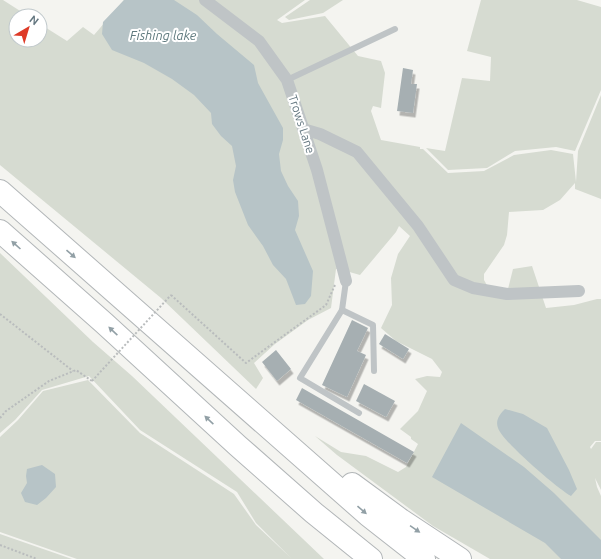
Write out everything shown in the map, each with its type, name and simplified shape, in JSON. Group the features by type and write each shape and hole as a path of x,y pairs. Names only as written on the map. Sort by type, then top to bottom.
{"highway":[{"path":"0,191 368,515 424,559"},
{"path":"0,231 104,323 238,446 314,513 370,559"},
{"path":"154,327 331,468 401,520 460,559"},
{"path":"238,446 318,525 356,559"}],"street":[{"name":"Trows Lane","path":"205,0 259,41 287,80 317,170 346,281"},
{"path":"303,129 320,134 357,152 418,226 454,280 473,288 507,294 579,291"}],"lane":[{"path":"287,80 394,29"},
{"path":"346,281 342,310 300,378 360,413"},
{"path":"342,310 373,325 374,372"}],"path":[{"path":"0,418 6,411 49,380 76,370 92,381 171,295 246,363 326,305 337,279 346,281"},
{"path":"0,314 73,371"},
{"path":"0,545 37,559"}],"shaded area":[{"path":"0,0 3,0 16,8 8,8 8,48 48,48 48,29 67,41 83,27 94,35 124,0 305,0 277,20 282,23 325,16 358,56 381,61 385,73 381,108 373,106 371,111 381,140 420,147 420,149 423,149 448,173 484,171 514,155 551,150 573,154 576,182 578,151 601,95 601,199 575,189 575,183 560,200 543,210 509,212 507,235 504,245 484,274 484,280 493,296 506,297 513,269 532,266 546,308 574,305 601,299 601,441 595,441 590,447 591,449 596,442 601,442 601,490 595,478 601,496 601,559 490,559 433,526 337,455 315,436 341,452 366,456 398,472 406,467 418,444 400,429 418,411 427,391 415,379 427,376 440,377 442,372 432,359 396,341 381,328 392,305 391,278 398,254 410,236 399,226 396,232 360,275 336,269 331,308 308,320 275,344 254,363 263,378 256,389 161,298 0,165"},
{"path":"310,0 343,0 323,13 289,20 285,17"},
{"path":"481,0 577,0 601,7 601,90 575,151 556,147 515,151 487,168 448,170 426,148 445,151 462,78 490,81 491,57 467,51"},
{"path":"0,253 93,342 132,376 324,559 77,559 0,532 0,437 18,420 43,391 88,380 140,433 234,494 256,525 291,558 256,523 237,492 140,430 89,376 42,390 15,420 0,433"},
{"path":"0,534 72,559 0,559"}],"water":[{"name":"Fishing lake","path":"124,0 174,0 197,15 254,65 258,83 283,128 283,140 279,154 281,171 288,186 298,201 299,216 295,230 313,271 311,296 305,304 296,305 286,279 273,265 263,246 248,225 235,192 233,180 236,166 232,146 221,136 212,124 211,113 194,95 172,79 144,63 112,50 102,34 103,22"},
{"path":"505,409 523,414 547,428 569,470 577,489 571,496 564,492 531,464 501,434 497,422"},
{"path":"461,423 524,467 554,493 601,540 601,559 561,559 545,543 432,477"},
{"path":"42,465 55,474 56,487 37,505 25,502 21,493 27,483 27,469"}],"building":[{"path":"403,68 413,70 411,84 417,84 413,113 397,111"},
{"path":"352,320 368,328 357,351 366,355 347,397 322,385"},
{"path":"385,334 409,349 403,359 379,344"},
{"path":"276,350 291,369 277,381 262,362"},
{"path":"364,384 395,401 386,417 356,401"},
{"path":"302,388 414,452 407,463 296,400"}]}
